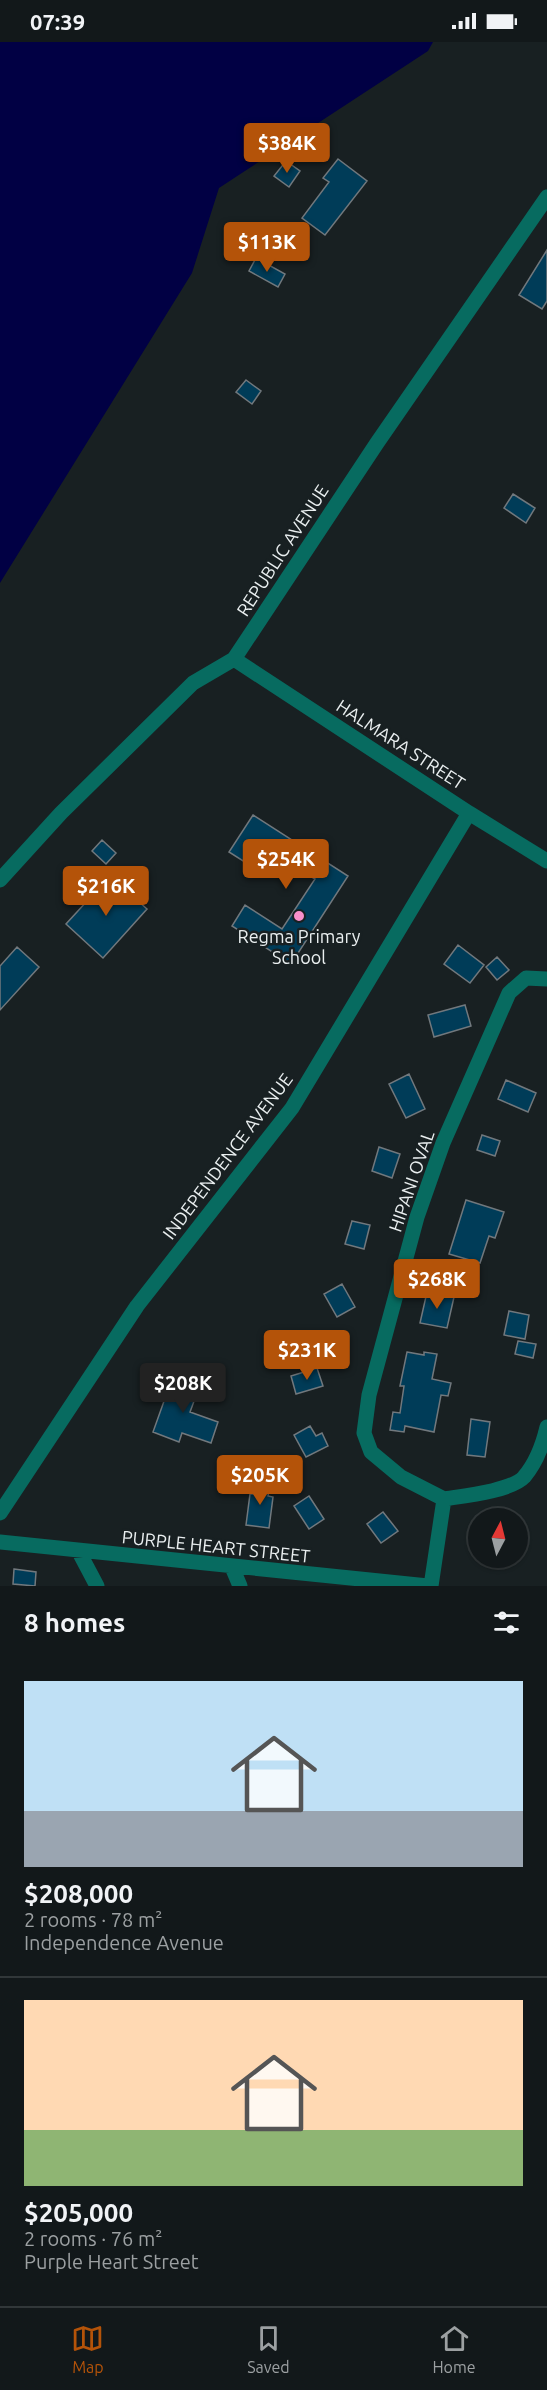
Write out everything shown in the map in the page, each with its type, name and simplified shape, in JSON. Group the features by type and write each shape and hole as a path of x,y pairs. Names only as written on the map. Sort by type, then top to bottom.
{"street":[{"name":"REPUBLIC AVENUE","path":"0,880 61,813 193,683 234,659 377,443 547,197"},
{"name":"HALMARA STREET","path":"234,659 469,813 547,861"},
{"name":"INDEPENDENCE AVENUE","path":"0,1513 137,1306 292,1108 469,813"},
{"name":"HIPANI OVAL","path":"444,1499 401,1477 371,1452 364,1434 369,1395 417,1217 443,1143 509,993 526,978 547,979"},
{"path":"430,1586 444,1499 495,1490 523,1478 542,1447 547,1427"},
{"name":"PURPLE HEART STREET","path":"0,1542 393,1585 430,1586"},
{"path":"80,1551 97,1586"},
{"path":"232,1567 240,1586"}],"shaded area":[{"path":"0,42 433,42 428,51 219,188 192,273 0,583"}],"building":[{"path":"338,159 367,181 325,235 302,218 329,182 323,178"},
{"path":"286,161 300,171 289,187 274,176"},
{"path":"547,250 547,301 542,309 519,295"},
{"path":"256,258 285,274 278,287 249,271"},
{"path":"246,380 261,391 252,404 236,392"},
{"path":"513,494 535,508 526,523 504,508"},
{"path":"253,815 348,876 291,964 232,926 245,905 282,929 315,879 263,846 251,866 229,852"},
{"path":"102,840 116,853 106,864 92,851"},
{"path":"110,876 147,909 103,958 66,924"},
{"path":"458,945 484,965 470,983 444,964"},
{"path":"17,947 39,967 0,1010 0,966"},
{"path":"497,957 509,970 497,980 486,967"},
{"path":"465,1005 471,1026 434,1037 428,1015"},
{"path":"409,1074 425,1109 406,1118 389,1084"},
{"path":"506,1080 536,1093 528,1112 498,1099"},
{"path":"482,1135 500,1141 495,1156 477,1150"},
{"path":"379,1147 400,1154 392,1178 372,1171"},
{"path":"466,1200 504,1212 495,1238 489,1236 480,1263 449,1254"},
{"path":"352,1221 370,1225 364,1249 345,1244"},
{"path":"342,1284 355,1307 337,1317 324,1294"},
{"path":"427,1292 454,1297 447,1328 420,1323"},
{"path":"509,1311 529,1315 525,1339 504,1335"},
{"path":"518,1341 536,1344 533,1358 515,1354"},
{"path":"407,1352 424,1355 424,1352 437,1354 432,1379 451,1383 448,1396 441,1395 434,1432 405,1426 404,1432 390,1430 393,1412 400,1413 404,1386 400,1386"},
{"path":"317,1368 323,1386 296,1394 291,1376"},
{"path":"173,1376 200,1385 190,1412 218,1422 211,1443 182,1433 179,1442 153,1432"},
{"path":"471,1419 490,1422 485,1457 467,1455"},
{"path":"310,1426 316,1436 322,1433 328,1446 306,1457 294,1435"},
{"path":"254,1482 270,1484 268,1496 273,1497 269,1528 246,1525"},
{"path":"309,1496 324,1519 309,1529 294,1506"},
{"path":"383,1512 398,1531 381,1543 367,1524"},
{"path":"14,1569 36,1572 35,1586 13,1584"}],"place":[{"name":"Regma Primary School","path":"299,916"}]}
